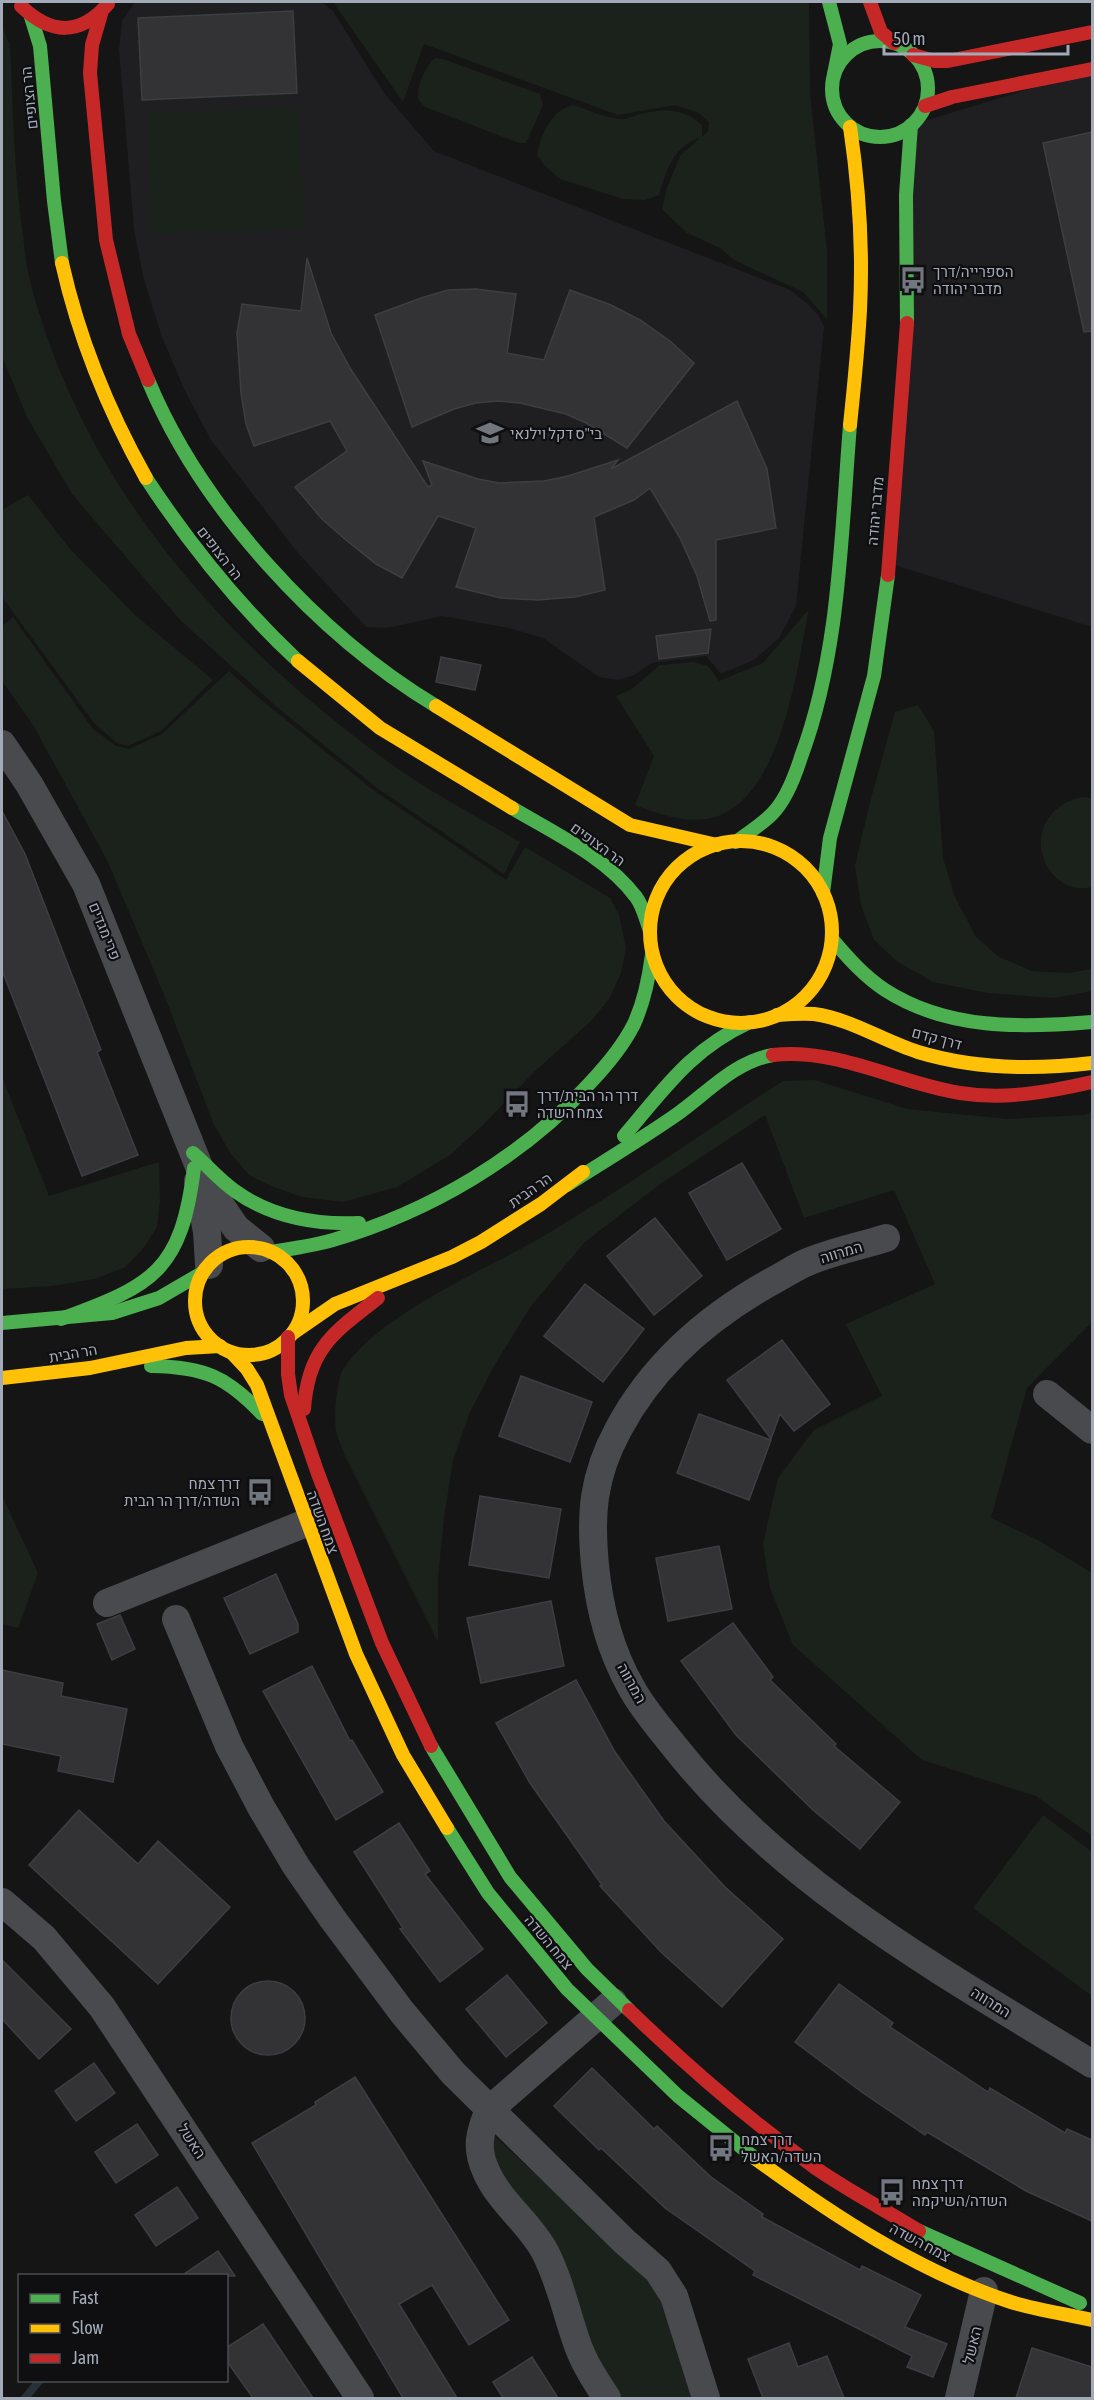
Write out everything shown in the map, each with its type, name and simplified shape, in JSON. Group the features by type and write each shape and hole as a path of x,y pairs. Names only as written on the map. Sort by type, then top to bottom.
{"main road":[{"path":"18,2 31,17 47,26 68,29 86,24 101,14 110,2"},
{"path":"829,2 840,44 834,74 833,100 839,115 850,127 865,135 888,137 904,131 925,106 928,95 927,78 921,63 882,32 870,2"},
{"name":"הר הצופים","path":"101,14 92,45 90,73 106,240 115,282 129,334 158,402 203,480 236,527 303,603 334,632 399,684 630,825 717,845"},
{"name":"הר הצופים","path":"31,17 40,46 59,247 69,293 85,349 106,402 130,451 164,506 199,555 235,598 303,667 372,722 582,850 613,873 637,898 650,931"},
{"path":"913,55 935,61 948,61 1092,32"},
{"path":"834,74 842,59 855,48 871,42 894,43"},
{"path":"925,106 952,97 1092,69"},
{"name":"מדבר יהודה","path":"824,893 824,873 832,827 865,717 882,623 908,313 906,172 911,125"},
{"name":"מדבר יהודה","path":"736,842 773,813 794,777 813,726 831,638 860,311 861,264 857,171 850,127"},
{"path":"266,1250 278,1256 292,1269 301,1285 302,1310 290,1335 279,1346 251,1355 226,1349 203,1330 195,1310 195,1291 214,1259 231,1250 242,1248 266,1250 340,1238 433,1200 507,1155 558,1117 583,1093 633,1026 647,991 652,954 651,916 660,889 674,870 690,856 717,845 736,842 749,841 779,849 803,866 824,893 831,918 832,939 828,958 813,988 787,1010 750,1022 729,1022 710,1017 690,1007 665,982 652,954"},
{"name":"דרך קדם","path":"832,939 849,962 864,976 906,1003 930,1012 960,1020 996,1025 1033,1026 1092,1022"},
{"name":"דרך קדם","path":"777,1015 806,1013 824,1016 917,1052 953,1061 1033,1067 1092,1063"},
{"name":"הר הבית","path":"290,1335 335,1304 462,1251 510,1224 567,1185 618,1143 678,1074 705,1049 723,1034 750,1022"},
{"path":"567,1185 688,1106 735,1071 754,1060 771,1054 807,1054 960,1093 992,1095 1030,1093 1092,1082"},
{"path":"191,1150 234,1190 270,1210 298,1219 324,1222 352,1223 389,1219"},
{"path":"61,1319 117,1299 135,1290 151,1279 165,1264 183,1234 192,1194 191,1150"},
{"path":"2,1323 112,1313 159,1298 206,1269"},
{"path":"305,1438 304,1395 306,1378 314,1357 328,1339 411,1274"},
{"name":"צמח השדה","path":"290,1335 288,1374 291,1395 370,1615 429,1742 510,1877 587,1970 697,2075 757,2124 819,2170 921,2232 1092,2309"},
{"name":"הר הבית","path":"2,1378 90,1368 161,1352 226,1349"},
{"name":"צמח השדה","path":"226,1349 247,1369 257,1385 356,1654 404,1755 488,1893 567,1989 678,2096 739,2146 803,2193 907,2257 984,2291 1012,2302 1092,2320"},
{"path":"90,1368 159,1366 202,1372 237,1389 270,1422"}],"street":[{"name":"פרי מגדים","path":"2,744 35,794 86,884 191,1150 215,1199 236,1228 266,1250"},
{"name":"פרי מגדים","path":"191,1150 206,1223 206,1269"},
{"name":"המרווה","path":"886,1238 810,1261 760,1288 723,1311 687,1340 653,1376 627,1412 606,1452 595,1486 592,1541 601,1607 612,1646 631,1688 696,1775 730,1810 780,1854 867,1922 928,1963 1092,2064"},
{"path":"1047,1394 1092,1430"},
{"path":"107,1603 306,1522"},
{"path":"176,1619 230,1746 261,1807 296,1866 365,1965 453,2073 616,2234 658,2271 674,2296 706,2398"},
{"name":"האשל","path":"2,1902 44,1938 102,2007 360,2398"},
{"path":"607,2398 587,2368 557,2277 543,2249 486,2171 480,2151 480,2132 489,2110 617,1999"},
{"name":"האשל","path":"959,2398 984,2291"}],"shaded area":[{"path":"135,2 322,2 333,11 384,93 434,151 790,290 809,305 824,326 796,606 779,638 754,660 721,674 706,656 652,663 634,675 618,680 599,677 543,638 509,628 442,616 387,628 366,627 298,553 211,440 185,391 162,337 143,276 134,229 119,50 122,21"},
{"path":"333,2 809,2 810,94 827,251 827,319 803,292 734,260 720,248 687,233 662,209 667,188 680,156 700,138 691,141 677,153 668,168 659,195 645,200 623,199 560,179 544,165 537,155 548,124 559,112 573,105 618,119 653,111 682,113 702,125 702,137 708,131 709,122 699,113 675,105 618,115 424,44 403,102"},
{"path":"2,27 10,45 18,189 30,281 53,355 84,424 122,490 166,551 215,609 268,663 326,714 387,761 435,793 520,842 504,874 377,788 278,708 180,620 72,494 27,417 2,356"},
{"path":"435,58 540,94 543,105 526,143 519,143 425,107 419,99 418,90 426,69"},
{"path":"1092,70 1092,627 888,563 911,125"},
{"path":"299,107 305,228 152,235 147,114"},
{"path":"28,495 70,549 136,616 213,680 161,731 128,746 117,743 94,723 2,597 2,510"},
{"path":"809,609 792,695 783,727 771,758 756,784 738,804 715,817 705,819 674,817 635,805 654,756 616,696 632,689 660,665 693,662 708,666 719,681 763,663"},
{"path":"13,617 93,729 116,746 129,749 162,734 229,671 260,699 373,790 506,880 525,847 610,898 619,915 626,948 621,973 609,999 591,1021 534,1072 482,1126 450,1155 397,1187 343,1202 302,1197 249,1175 231,1154 214,1125 163,992 107,860 33,725 2,681 2,626"},
{"path":"918,705 934,731 943,858 955,897 976,937 999,957 1032,971 1068,973 1092,969 1092,991 1054,998 988,993 933,982 898,962 874,940 861,905 855,866 895,712"},
{"path":"1082,797 1092,798 1092,887 1074,887 1059,880 1048,868 1042,853 1041,836 1047,820 1061,806"},
{"path":"2,1077 49,1196 159,1162 160,1200 157,1227 142,1250 124,1268 94,1279 52,1286 2,1289"},
{"path":"815,1080 907,1109 1007,1119 1084,1115 1092,1112 1092,1322 1027,1388 991,1518 1038,1540 1092,1573 1092,1836 1036,1796 922,1760 793,1645 770,1588 763,1544 778,1478 814,1430 882,1396 846,1324 935,1284 894,1190 804,1218 765,1115 660,1184 585,1242 531,1306 494,1366 470,1412 453,1460 438,1577 438,1642 339,1440 336,1431 336,1408 341,1374 361,1347 384,1328 438,1293 523,1248 577,1216 783,1081"},
{"path":"2,1496 38,1573 18,1628 2,1624"},
{"path":"1043,1815 1092,1852 1092,1996 973,1908"},
{"path":"492,2134 649,2279 663,2301 693,2398 622,2398 598,2362 516,2195 497,2166 492,2149"}],"building":[{"path":"293,11 297,93 142,100 138,18"},
{"path":"1092,132 1092,331 1084,332 1043,143"},
{"path":"307,258 331,333 350,368 428,487 432,485 423,461 478,479 499,483 544,481 618,460 611,469 737,401 767,469 776,528 716,540 716,620 710,621 697,576 680,538 650,488 634,500 594,517 605,590 575,597 538,600 501,598 456,587 476,528 438,516 402,578 376,564 322,519 295,487 347,451 330,421 254,446 246,424 241,393 237,333 242,304 301,311"},
{"path":"476,289 516,294 507,353 544,360 570,290 611,305 640,320 670,341 694,363 627,448 586,423 566,414 520,403 498,401 476,403 454,409 412,427 375,315 448,290"},
{"path":"711,629 708,653 659,659 656,636"},
{"path":"441,657 481,665 475,690 436,682"},
{"path":"2,811 25,854 101,1050 97,1052 138,1155 82,1176 2,970"},
{"path":"742,1163 781,1229 727,1260 689,1193"},
{"path":"655,1218 702,1276 654,1315 607,1256"},
{"path":"585,1284 644,1329 603,1382 544,1336"},
{"path":"782,1340 830,1404 794,1431 780,1414 771,1439 727,1380"},
{"path":"521,1376 592,1402 570,1462 499,1436"},
{"path":"699,1414 771,1440 749,1500 677,1473"},
{"path":"480,1496 561,1509 549,1578 469,1565"},
{"path":"719,1546 732,1609 668,1621 656,1558"},
{"path":"276,1574 298,1624 298,1632 250,1654 224,1598"},
{"path":"551,1601 564,1666 481,1683 467,1618"},
{"path":"120,1615 135,1649 112,1660 97,1624"},
{"path":"733,1623 773,1677 770,1680 836,1744 834,1746 900,1802 860,1849 813,1810 736,1735 681,1661"},
{"path":"312,1666 350,1741 352,1740 383,1792 336,1820 263,1691"},
{"path":"2,1670 63,1683 61,1696 127,1709 113,1782 58,1771 61,1756 2,1744"},
{"path":"576,1680 615,1752 664,1821 725,1887 783,1939 722,2007 662,1953 600,1886 602,1885 530,1783 496,1723"},
{"path":"79,1810 138,1864 158,1841 230,1907 158,1984 29,1865"},
{"path":"399,1823 430,1871 425,1874 483,1949 440,1982 400,1929 403,1928 354,1852"},
{"path":"2,1960 71,2029 39,2059 2,2019"},
{"path":"507,1975 547,2023 506,2057 466,2009"},
{"path":"261,1981 275,1981 289,1987 299,1997 305,2011 305,2025 299,2039 289,2049 275,2055 261,2055 247,2049 237,2039 231,2025 231,2011 237,1997 247,1987"},
{"path":"839,1984 893,2023 890,2027 988,2092 990,2088 1065,2133 1067,2129 1092,2140 1092,2221 1026,2191 927,2132 925,2135 863,2093 795,2042"},
{"path":"94,2063 115,2093 76,2121 55,2091"},
{"path":"592,2068 654,2129 657,2126 711,2177 763,2214 762,2217 860,2270 862,2266 921,2295 905,2327 947,2344 933,2377 907,2367 912,2356 753,2275 755,2271 665,2208 601,2148 599,2150 554,2106"},
{"path":"355,2077 509,2320 469,2345 432,2285 399,2304 457,2398 403,2398 252,2143 316,2105 315,2102"},
{"path":"137,2124 158,2155 116,2183 95,2152"},
{"path":"177,2187 198,2218 156,2246 135,2215"},
{"path":"218,2251 235,2276 228,2276 228,2274 184,2274"},
{"path":"263,2324 313,2398 253,2398 228,2363 228,2347"},
{"path":"789,2343 798,2367 827,2356 844,2398 763,2398 748,2359"},
{"path":"1032,2348 1092,2367 1092,2398 1016,2398"},
{"path":"532,2357 558,2398 503,2398 493,2382"}],"waterway":[{"path":"25,2398 38,2382"}],"traffic: fast":[{"path":"829,2 840,44 834,74"},
{"path":"31,17 40,46 62,263"},
{"path":"880,41 898,45 914,55 924,71 928,89 924,107 914,123 898,133 880,137 862,133 846,123 836,107 832,89 836,71 846,55 862,45 880,41"},
{"path":"907,323 906,195 911,125"},
{"path":"148,380 171,428 199,475 231,521 268,564 307,605 349,643 392,677 436,706"},
{"path":"736,842 768,818 782,802 796,772 814,717 824,676 837,593 850,425"},
{"path":"146,478 216,574 298,661"},
{"path":"823,893 830,838 874,676 888,575"},
{"path":"512,808 578,847 610,870 638,901 650,931"},
{"path":"832,939 877,985 909,1003 934,1013 959,1019 1012,1025 1092,1022"},
{"path":"270,1252 333,1240 404,1214 472,1179 535,1135 590,1083 625,1040 641,1007 652,954"},
{"path":"624,1136 695,1057 729,1033 750,1022"},
{"path":"567,1185 676,1115 734,1071 759,1058 773,1055"},
{"path":"193,1153 229,1187 263,1207 310,1221 359,1223"},
{"path":"61,1319 119,1296 141,1283 158,1269 171,1252 181,1230 194,1168"},
{"path":"2,1323 112,1313 159,1298 202,1273"},
{"path":"151,1366 186,1369 213,1376 237,1391 262,1414"},
{"path":"431,1746 510,1877 587,1969 629,2010"},
{"path":"447,1828 488,1893 567,1989 678,2096 756,2159"},
{"path":"919,2231 1080,2303"}],"traffic: slow":[{"path":"850,127 861,241 859,324 850,425"},
{"path":"62,263 77,319 96,374 119,426 146,478"},
{"path":"298,661 380,728 512,808"},
{"path":"436,706 630,825 717,845"},
{"path":"741,841 776,848 805,868 825,897 832,932 825,967 805,996 776,1016 741,1023 706,1016 677,996 657,967 650,932 657,897 677,868 706,848 741,841"},
{"path":"777,1015 809,1014 841,1020 918,1052 961,1062 1004,1067 1048,1067 1092,1063"},
{"path":"293,1333 335,1304 452,1257 481,1242 541,1204 583,1172"},
{"path":"249,1247 270,1251 287,1263 299,1280 303,1301 299,1322 287,1339 270,1351 249,1355 228,1351 211,1339 199,1322 195,1301 199,1280 211,1263 228,1251 249,1247"},
{"path":"2,1378 90,1368 186,1348 220,1346"},
{"path":"232,1353 247,1369 257,1385 356,1654 403,1755 447,1828"},
{"path":"756,2159 878,2241 943,2275 1011,2302 1092,2320"}],"traffic: jam":[{"path":"870,2 881,32 894,43"},
{"path":"21,6 43,22 54,27 65,28 87,22 108,4"},
{"path":"101,14 92,45 90,73 106,240 129,334 148,380"},
{"path":"913,55 935,61 948,61 1092,32"},
{"path":"925,106 952,97 1092,69"},
{"path":"888,575 907,323"},
{"path":"773,1055 797,1054 844,1061 913,1082 977,1095 1026,1094 1092,1082"},
{"path":"304,1409 306,1388 317,1357 336,1333 378,1298"},
{"path":"288,1337 288,1374 291,1395 317,1471 382,1643 431,1746"},
{"path":"629,2010 720,2093 767,2132 829,2177 919,2231"}],"place":[{"name":"הספרייה/דרך מדבר יהודה","path":"913,280"},
{"name":"בי\"ס דקל וילנאי","path":"490,433"},
{"name":"דרך הר הבית/דרך צמח השדה","path":"517,1104"},
{"name":"דרך צמח השדה/דרך הר הבית","path":"260,1492"},
{"name":"דרך צמח השדה/האשל","path":"721,2148"},
{"name":"דרך צמח השדה/השיקמה","path":"892,2192"}]}
